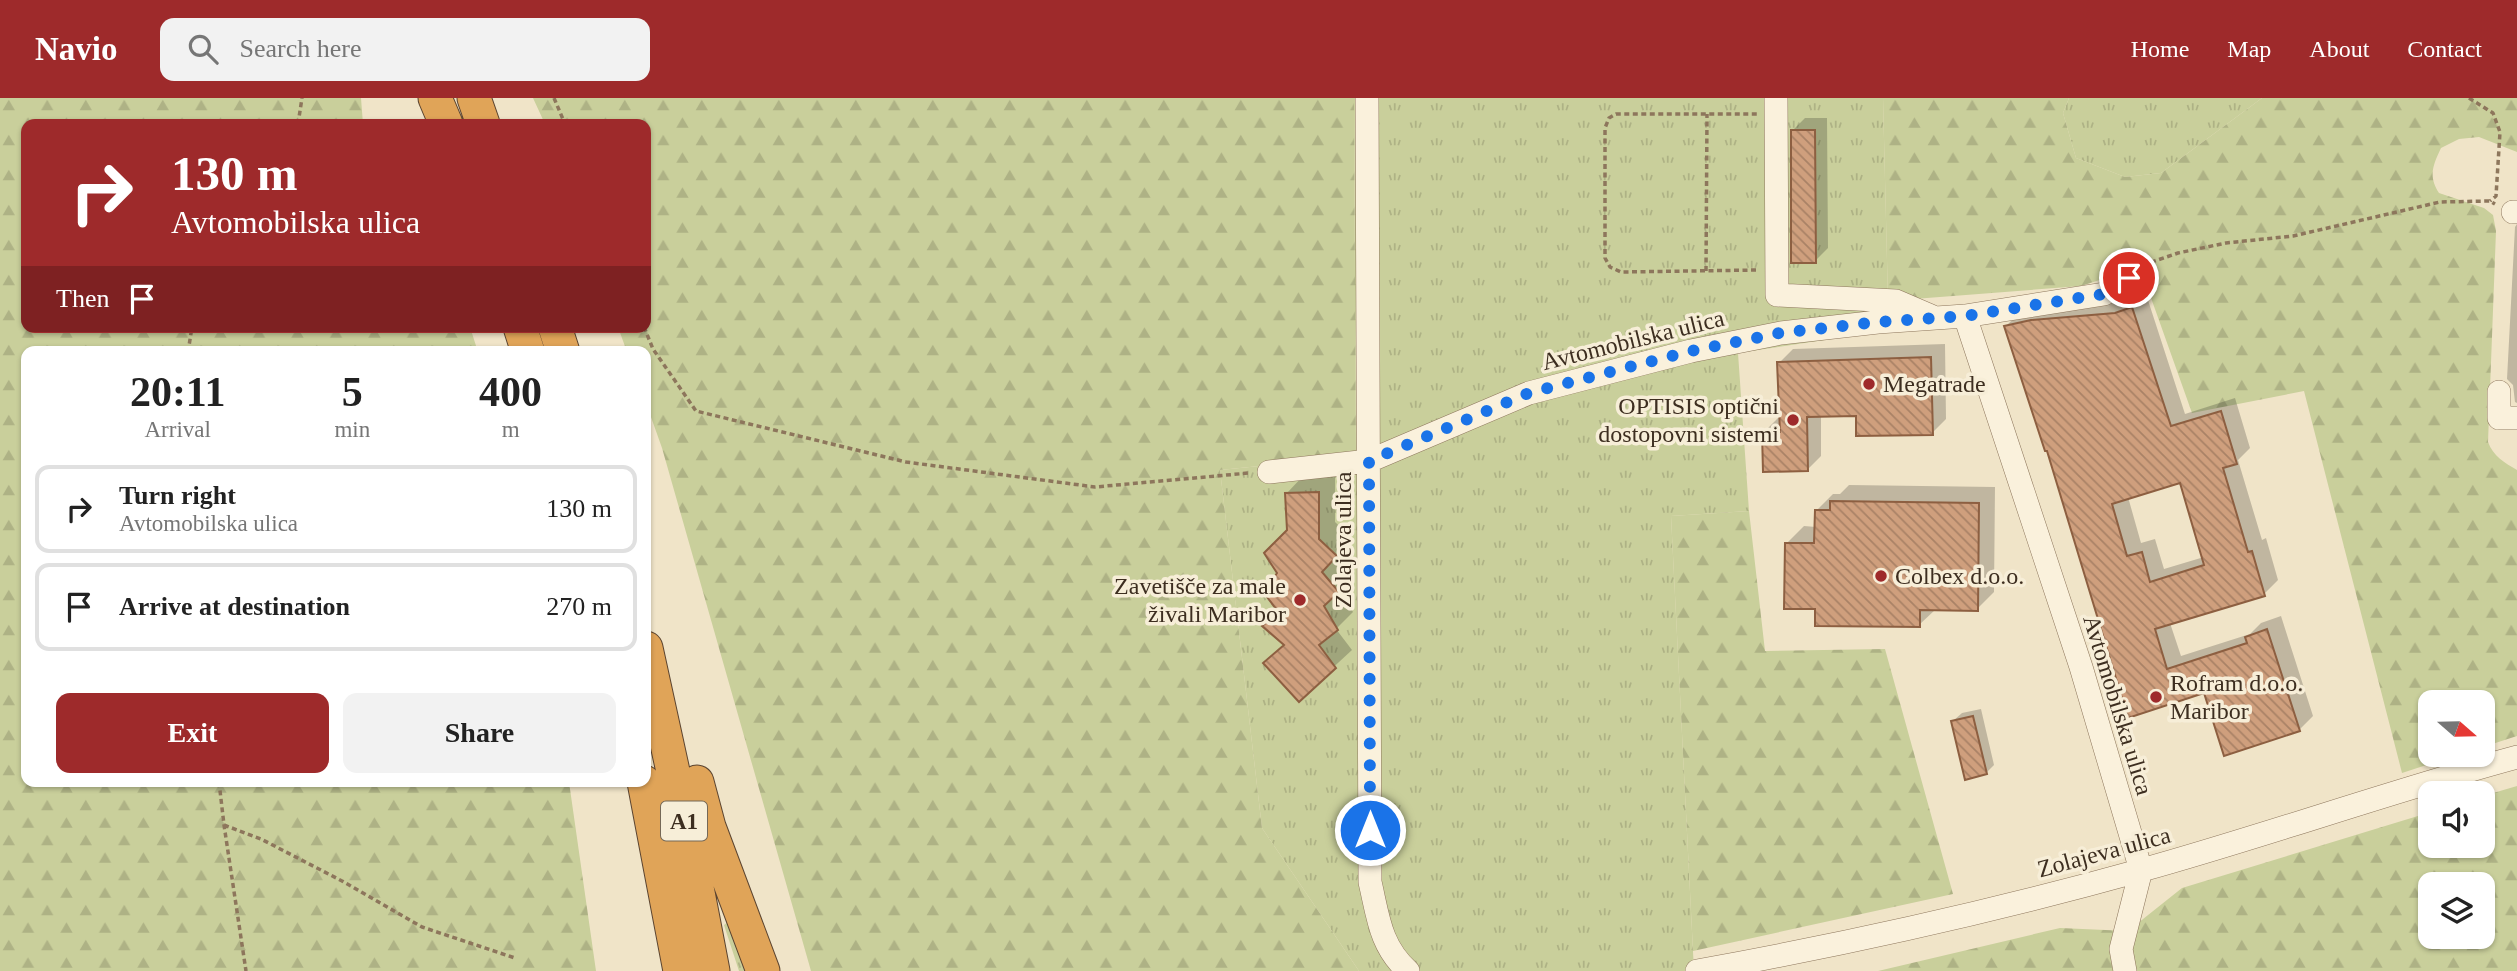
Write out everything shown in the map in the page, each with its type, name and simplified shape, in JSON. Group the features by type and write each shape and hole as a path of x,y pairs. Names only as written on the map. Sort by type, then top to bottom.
{"highway":[{"path":"435,98 444,119"},
{"path":"474,98 481,119"},
{"path":"651,662 675,700 709,827 763,971"},
{"name":"A1","path":"651,669 713,971"},
{"name":"A1","path":"645,787 680,971"},
{"path":"660,971 654,910 663,875"}],"street":[{"name":"Zolajeva ulica","path":"1367,98 1370,882 1382,938 1399,963 1408,971"},
{"path":"1776,106 1777,295 1896,301 1933,318"},
{"name":"Avtomobilska ulica","path":"1269,472 1369,461 1529,393 1691,351 1780,333 1965,316 2104,294 2129,278"},
{"name":"Avtomobilska ulica","path":"1965,316 2081,667 2141,870"},
{"path":"2499,392 2499,418 2517,418"},
{"name":"Zolajeva ulica","path":"1698,971 1824,948 1960,918 2141,870 2517,757"},
{"path":"2125,971 2121,949 2141,870"}],"path":[{"path":"299,119 302,98"},
{"path":"554,98 563,119"},
{"path":"2469,98 2493,113 2500,132 2496,196 2490,201"},
{"path":"1776,106 1707,114 1616,114 1609,118 1605,128 1605,258 1610,267 1621,272 1777,270"},
{"path":"1706,271 1707,114"},
{"path":"2129,278 2143,265 2178,253 2226,243 2293,236 2440,202 2490,201 2515,212"},
{"path":"646,333 653,349 696,411 906,462 1095,488 1269,472"},
{"path":"219,787 246,971"},
{"path":"223,825 273,845 422,927 515,958"}],"green space":[{"path":"0,98 361,98 363,119 21,119 21,333 472,333 476,346 21,346 21,787 570,787 596,971 0,971"},
{"path":"533,98 1354,98 1356,456 1220,470 1262,828 1359,971 811,971 651,417 651,346 625,346 620,333 651,333 651,119 543,119"},
{"path":"1354,98 1883,98 1891,330 1738,353 1749,511 1671,516 1694,971 1359,971 1262,828 1220,470 1356,456"},
{"path":"1883,98 2069,98 2063,113 2076,158 2125,177 2161,173 2262,98 2517,98 2517,152 2479,137 2459,139 2441,148 2433,176 2439,193 2484,208 2493,215 2496,231 2488,442 2496,455 2517,470 2517,736 2496,743 2496,690 2418,690 2418,767 2420,767 2402,773 2304,391 2192,413 2140,267 2081,286 1888,301"},
{"path":"2069,98 2262,98 2161,173 2125,177 2076,158 2063,113"},
{"path":"1749,511 1765,651 1885,649 1953,894 1693,951 1671,516"},
{"path":"2517,786 2517,971 1878,971 2060,928 2128,931 2182,888 2418,816 2418,858 2495,858 2495,792"},
{"path":"731,920 755,971 739,971 724,925"}],"building":[{"path":"1791,130 1815,130 1816,263 1791,263"},
{"path":"2132,307 2171,426 2221,411 2237,464 2223,468 2248,552 2252,551 2265,596 2155,629 2167,669 2247,643 2245,637 2267,629 2300,731 2224,756 2204,693 2128,718 2047,451 2004,326 2031,320 2115,313","holes":["2180,483 2204,565 2150,582 2142,552 2127,556 2112,504"]},
{"name":"Megatrade","path":"1931,357 1933,435 1856,436 1856,416 1807,417 1808,471 1763,472 1762,432 1780,432 1777,362"},
{"name":"Zavetišče za male živali Maribor","path":"1319,492 1319,539 1337,556 1322,572 1339,592 1324,606 1338,630 1319,645 1336,668 1299,702 1263,663 1284,645 1262,626 1279,613 1264,593 1277,573 1264,553 1287,530 1285,493"},
{"name":"Colbex d.o.o.","path":"1830,501 1979,503 1978,611 1920,610 1920,627 1815,626 1815,609 1784,609 1785,543 1814,543 1815,510 1830,510"},
{"path":"1973,716 1987,774 1965,780 1951,721"}],"place":[{"name":"Megatrade","path":"1869,384"},
{"name":"OPTISIS optični dostopovni sistemi","path":"1793,420"},
{"name":"Colbex d.o.o.","path":"1881,576"},
{"name":"Zavetišče za male živali Maribor","path":"1300,600"},
{"name":"Rofram d.o.o. Maribor","path":"2156,697"}],"route":[{"path":"1370,830 1369,461 1529,393 1691,351 1780,333 1965,316 2104,294 2129,278"}]}
